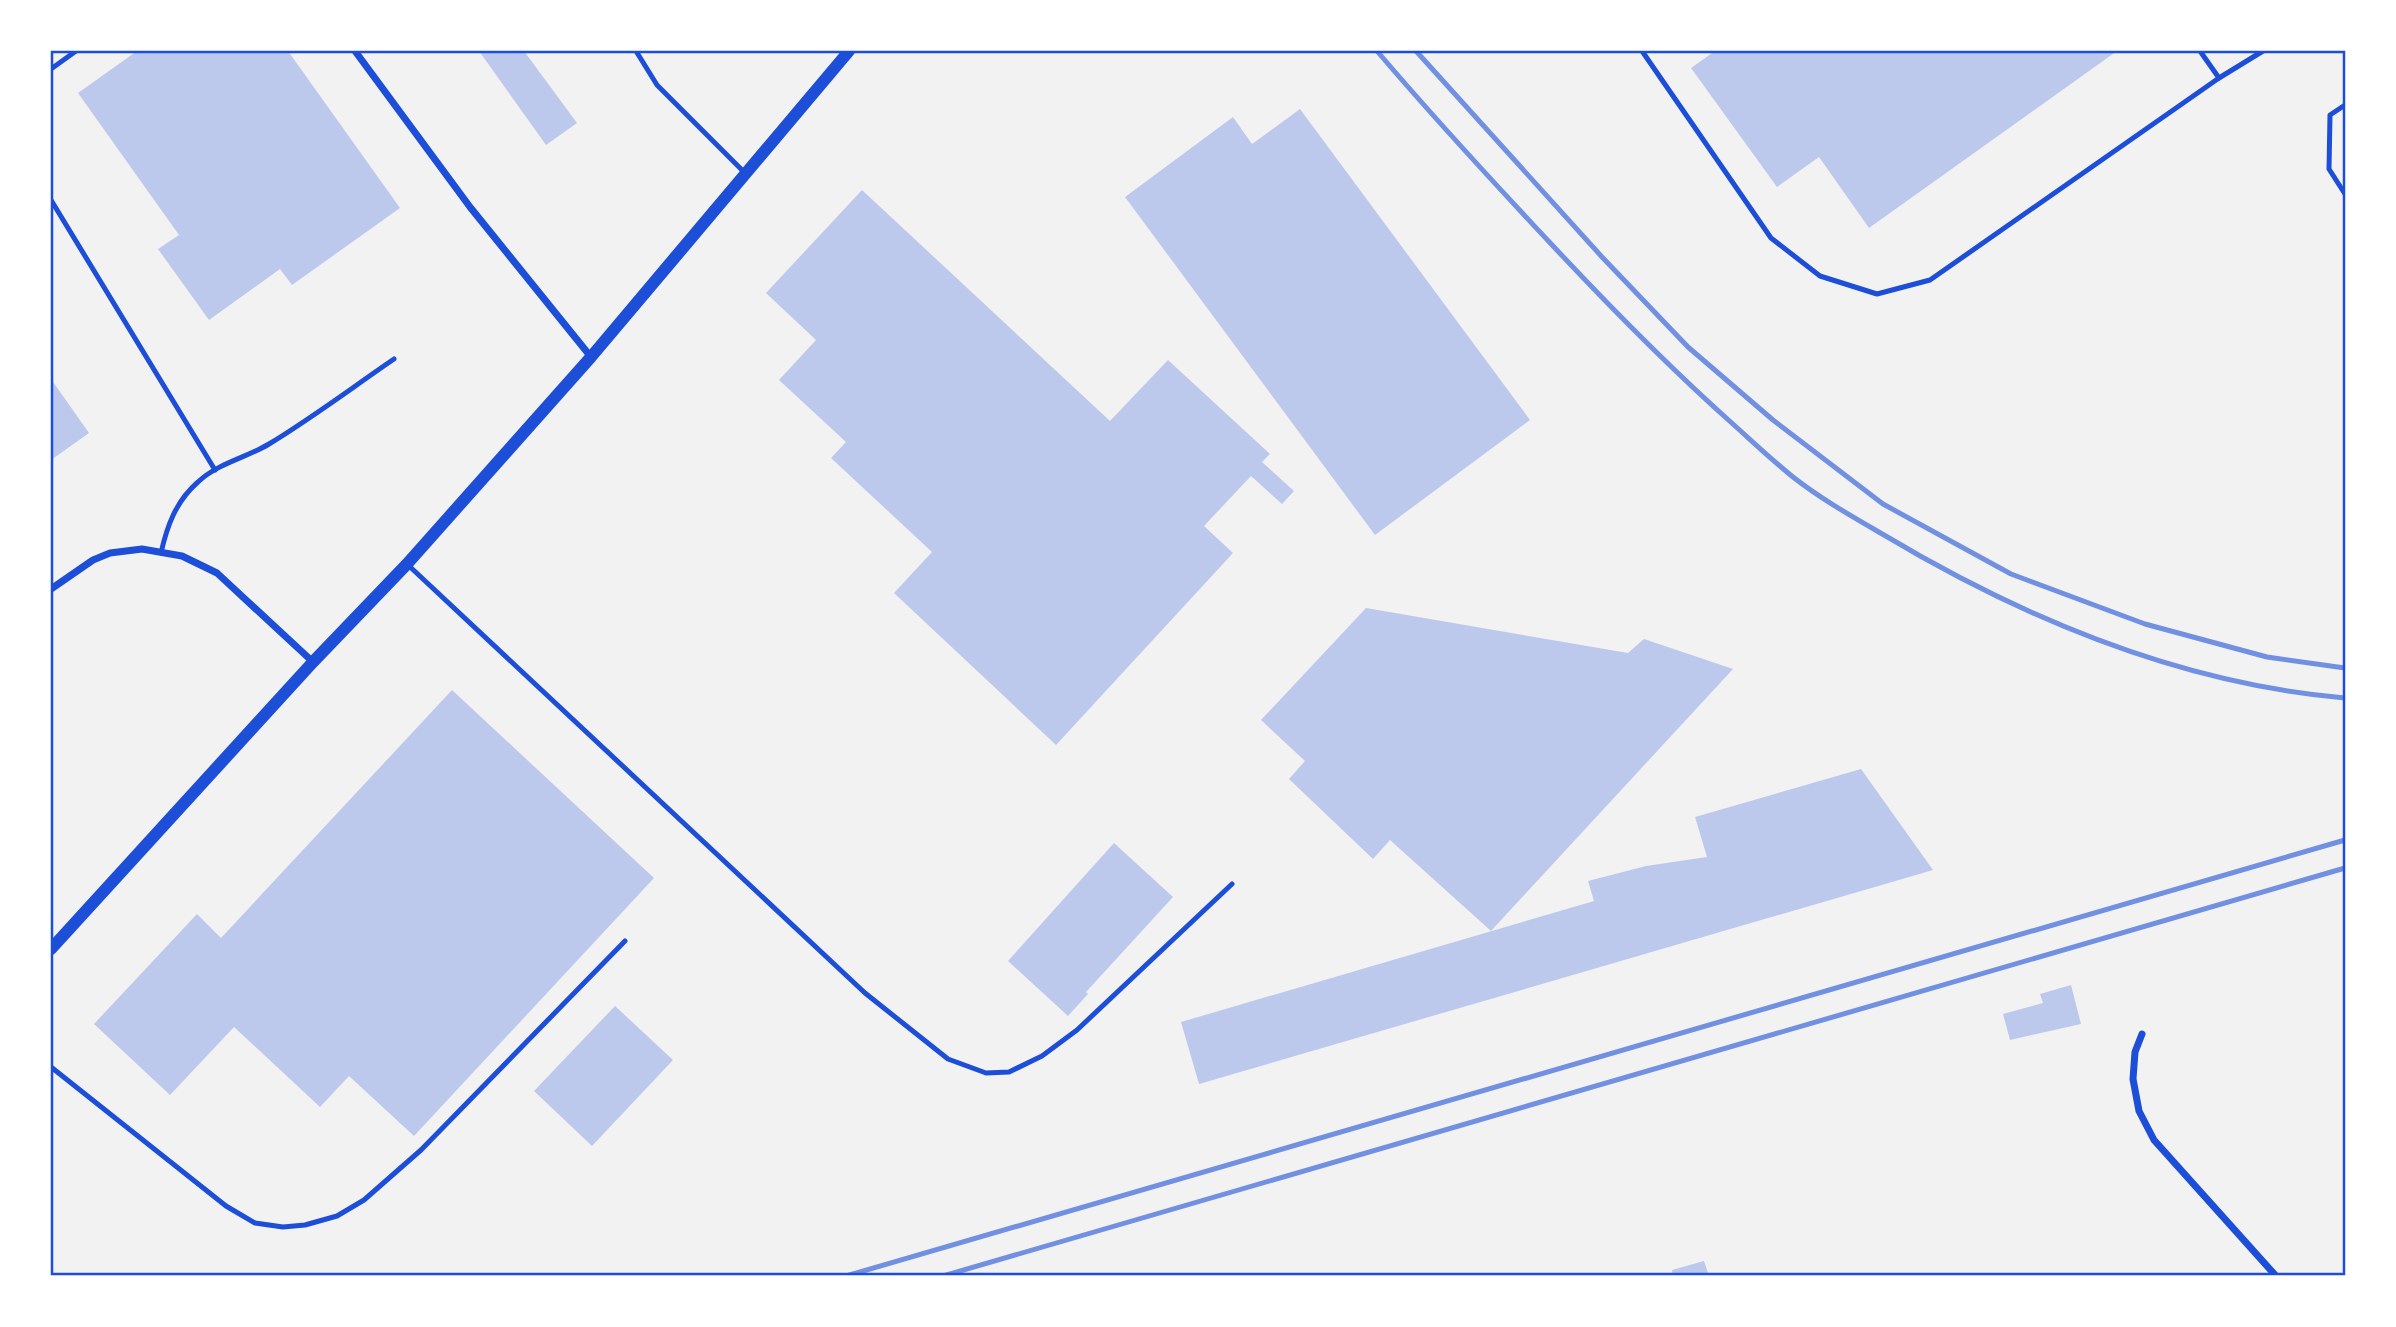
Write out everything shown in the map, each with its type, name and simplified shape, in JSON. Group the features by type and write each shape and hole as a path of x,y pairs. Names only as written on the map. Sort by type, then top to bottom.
{"street":[{"path":"355,51 470,207 591,357"},
{"path":"51,949 313,662 407,564 591,357 849,51"},
{"path":"51,589 93,560 110,553 142,549 182,556 217,573 313,662"},
{"path":"2142,1034 2135,1052 2133,1079 2139,1111 2154,1140 2276,1276"}],"lane":[{"path":"51,69 76,51"},
{"path":"636,51 657,85 747,174"},
{"path":"1642,51 1771,238 1820,275 1877,294 1930,280 2219,78 2263,51"},
{"path":"2200,51 2219,78"},
{"path":"2345,105 2330,115 2329,169 2345,194"},
{"path":"51,200 215,470"},
{"path":"161,553 167,527 178,504 198,482 215,470 267,445 394,359"},
{"path":"407,564 866,993 948,1059 986,1073 1009,1072 1042,1056 1077,1030 1231,884"},
{"path":"51,1067 226,1206 255,1223 283,1227 305,1225 337,1216 365,1200 421,1150 625,941"}],"building":[{"path":"137,51 288,51 400,208 292,285 280,269 209,320 158,249 179,235 78,93"},
{"path":"479,51 524,51 577,123 546,145"},
{"path":"1715,51 2117,51 1869,228 1819,157 1777,187 1691,68"},
{"path":"1300,109 1530,420 1375,535 1125,197 1233,117 1252,144"},
{"path":"862,190 1110,421 1168,360 1270,454 1262,462 1294,491 1282,504 1251,476 1204,526 1233,553 1056,745 894,593 932,552 831,458 846,442 779,380 816,340 766,293"},
{"path":"51,379 89,433 51,460"},
{"path":"1366,608 1628,653 1644,639 1733,669 1491,931 1390,840 1373,859 1289,779 1305,761 1261,720"},
{"path":"452,690 654,878 414,1136 349,1076 320,1107 234,1027 170,1095 94,1024 197,914 221,938"},
{"path":"1861,769 1933,870 1199,1084 1181,1022 1594,901 1588,881 1646,866 1707,857 1695,817"},
{"path":"1114,843 1173,897 1086,992 1088,994 1068,1016 1008,961"},
{"path":"2071,985 2081,1024 2010,1040 2003,1014 2043,1003 2040,994"},
{"path":"615,1006 673,1060 592,1146 534,1091"},
{"path":"1704,1261 1709,1276 1673,1276 1672,1270"}],"railway":[{"path":"1377,51 1487,175 1620,316 1711,404 1793,477 1815,493 1849,515 1992,594 2106,642 2164,662 2224,678 2345,698"},
{"path":"1416,51 1602,257 1688,347 1773,420 1883,504 2011,574 2145,624 2267,657 2345,668"},
{"path":"846,1276 2345,840"},
{"path":"943,1276 2345,868"}]}
